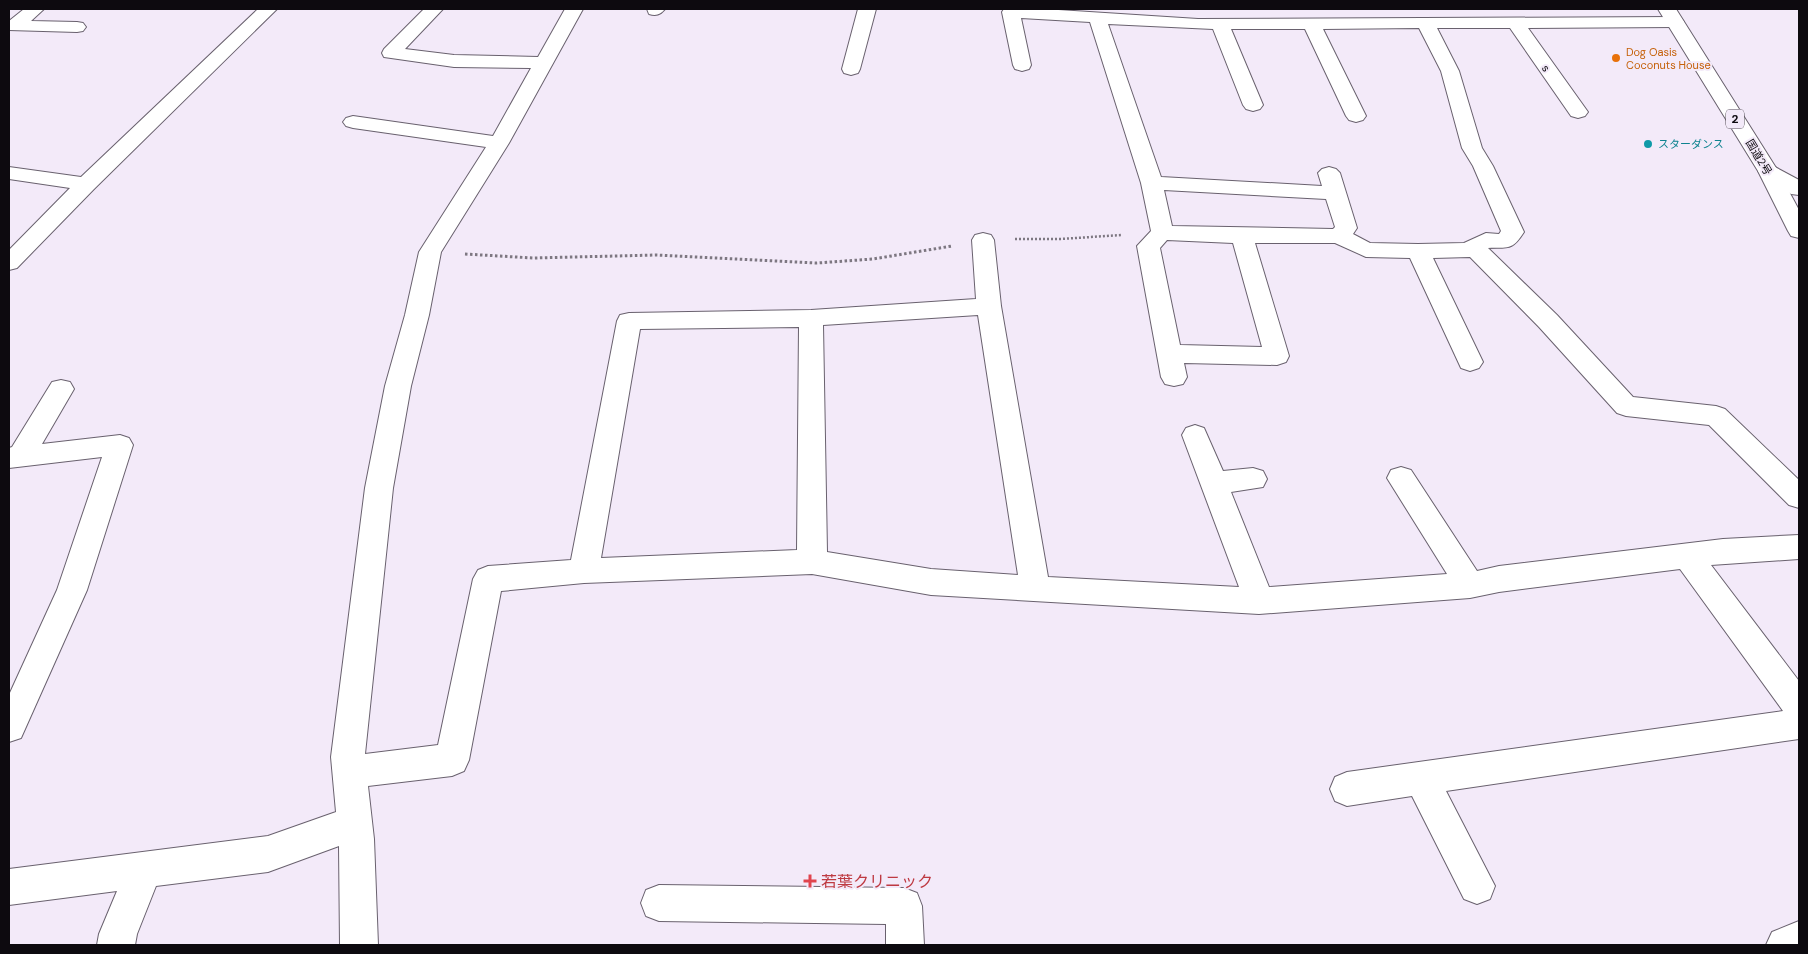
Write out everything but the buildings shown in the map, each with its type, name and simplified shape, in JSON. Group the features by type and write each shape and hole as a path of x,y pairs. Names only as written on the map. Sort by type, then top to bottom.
{"main road":[{"path":"11,27 35,9"},
{"path":"9,263 86,184 268,9"},
{"path":"434,9 391,53 454,61 544,64"},
{"path":"359,945 354,823 348,757 379,488 398,386 417,315 430,252 499,143 544,64 563,25 574,9"},
{"path":"852,69 867,9"},
{"path":"1022,65 1010,12 1196,16 1220,24 1312,25 1515,23 1671,15"},
{"path":"1084,14 1152,183 1162,233"},
{"name":"国道2号","path":"1671,15 1768,171 1799,231"},
{"path":"11,27 83,22 59,42"},
{"name":"s","path":"1515,23 1578,112"},
{"path":"1220,24 1253,105"},
{"path":"1242,236 1276,356 1172,365 1148,246 1162,233 1242,236 1339,236 1366,250 1418,251 1468,250 1486,240 1504,242 1513,232 1483,166 1472,148 1450,71 1426,24"},
{"path":"1312,25 1356,116"},
{"path":"353,122 499,143"},
{"path":"1768,171 1799,189"},
{"path":"9,173 86,184"},
{"path":"1152,183 1331,183 1346,228 1339,236"},
{"path":"984,240 989,306 1035,589"},
{"path":"1474,247 1548,321 1626,406 1716,416 1799,497"},
{"path":"1418,251 1470,362"},
{"path":"584,571 629,321 810,318 989,306"},
{"path":"810,318 812,562"},
{"path":"15,457 61,389"},
{"path":"1195,435 1259,601"},
{"path":"9,727 72,590 120,446 15,457"},
{"path":"1401,478 1470,584"},
{"path":"1214,483 1253,479"},
{"path":"349,772 452,760 488,579 584,571 812,562 931,582 1259,601 1470,584 1723,551 1799,547"},
{"path":"1688,556 1799,707"},
{"path":"1347,789 1799,724"},
{"path":"1421,778 1477,886"},
{"path":"9,887 268,854 354,823"},
{"path":"116,945 118,934 144,870"},
{"path":"659,903 904,906 905,945"},
{"path":"1785,945 1799,940"}],"path":[{"path":"430,252 534,258 681,256 817,263 873,259 984,240 1061,239 1162,233"}],"place":[{"name":"Dog Oasis Coconuts House","path":"1616,58"},
{"name":"スターダンス","path":"1648,144"},
{"name":"若葉クリニック","path":"810,881"}]}
